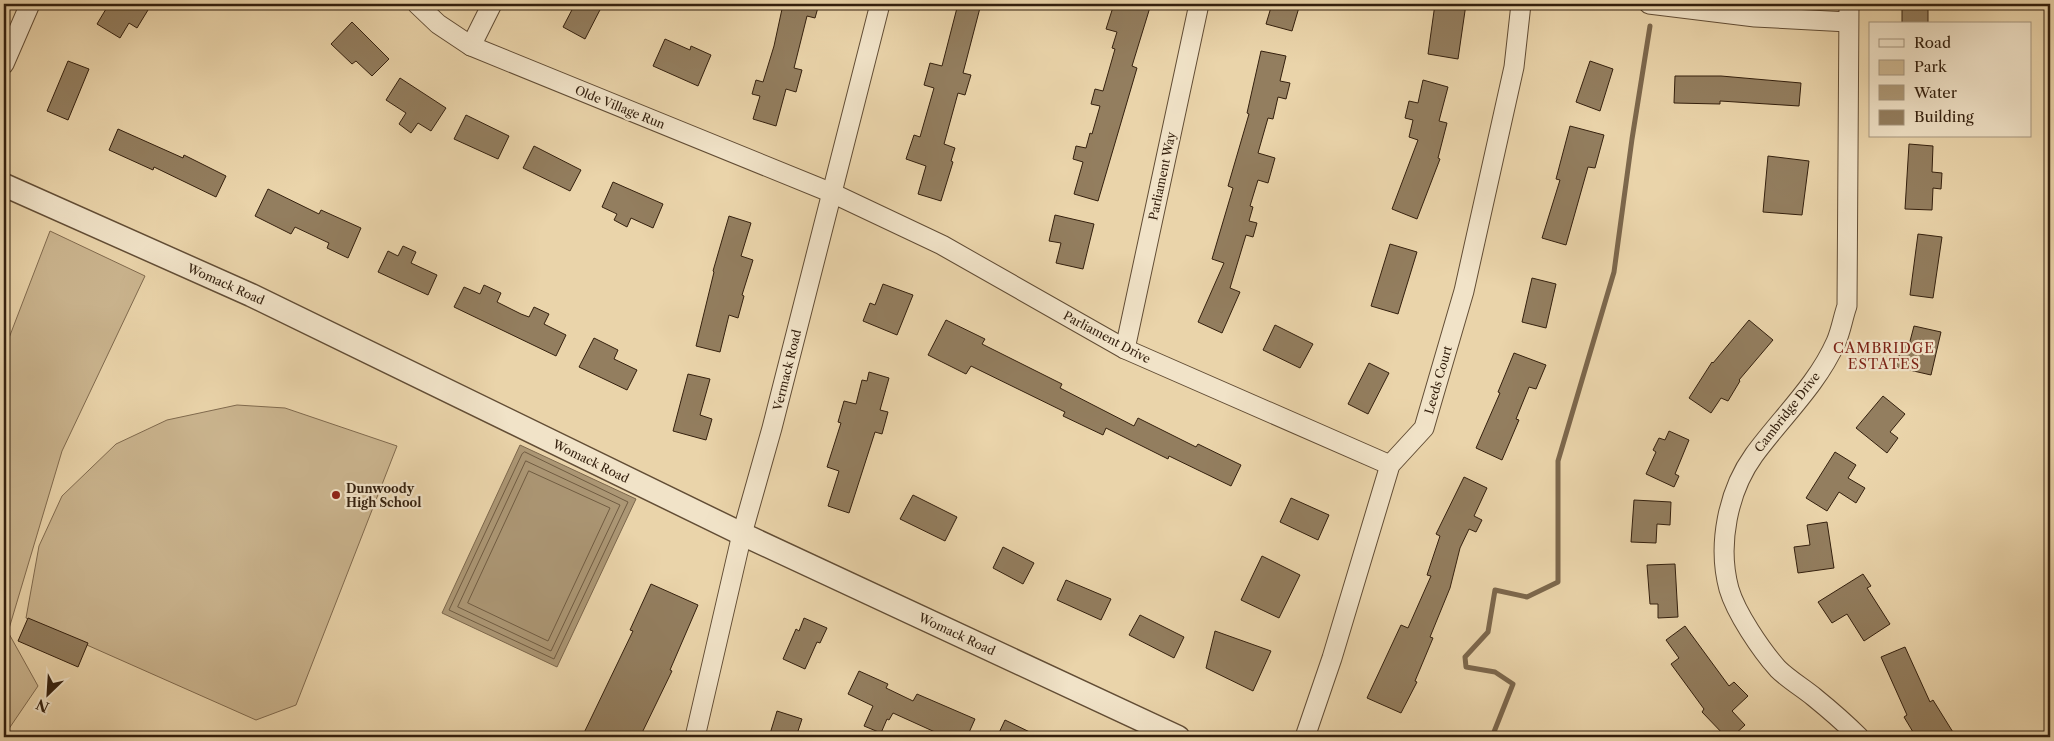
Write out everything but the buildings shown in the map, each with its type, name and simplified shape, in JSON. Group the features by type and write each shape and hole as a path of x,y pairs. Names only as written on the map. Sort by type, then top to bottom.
{"street":[{"path":"4,64 30,4"},
{"name":"Olde Village Run","path":"417,4 438,24 471,46 832,193"},
{"path":"471,46 492,4"},
{"name":"Vermack Road","path":"695,737 742,534 772,428 880,4"},
{"name":"Parliament Way","path":"1125,349 1199,4"},
{"name":"Leeds Court","path":"1305,737 1332,658 1390,465 1424,428 1464,290 1514,67 1521,4"},
{"path":"1649,4 1755,17 1848,22"},
{"name":"Cambridge Drive","path":"1849,4 1846,306 1836,342 1818,374 1786,417 1754,455 1736,486 1727,520 1725,555 1729,588 1740,617 1779,669 1832,712 1859,737"},
{"name":"Womack Road","path":"4,185 251,295 742,534 1178,737"},
{"name":"Parliament Drive","path":"832,193 942,244 1125,349 1390,465"}],"green space":[{"path":"50,231 145,276 62,451 8,632 38,686 4,736 4,351"},
{"path":"237,405 285,408 397,446 296,705 256,720 26,618 39,546 62,496 116,444 167,420"}],"water":[{"path":"520,445 636,499 557,667 442,613"}],"waterway":[{"path":"1492,737 1513,684 1495,672 1466,667 1465,657 1488,632 1495,590 1527,597 1558,582 1558,461 1614,272 1650,26"}],"place":[{"name":"Dunwoody High School","path":"336,495"}],"district":[{"name":"CAMBRIDGE ESTATES","path":"1884,356"}]}
